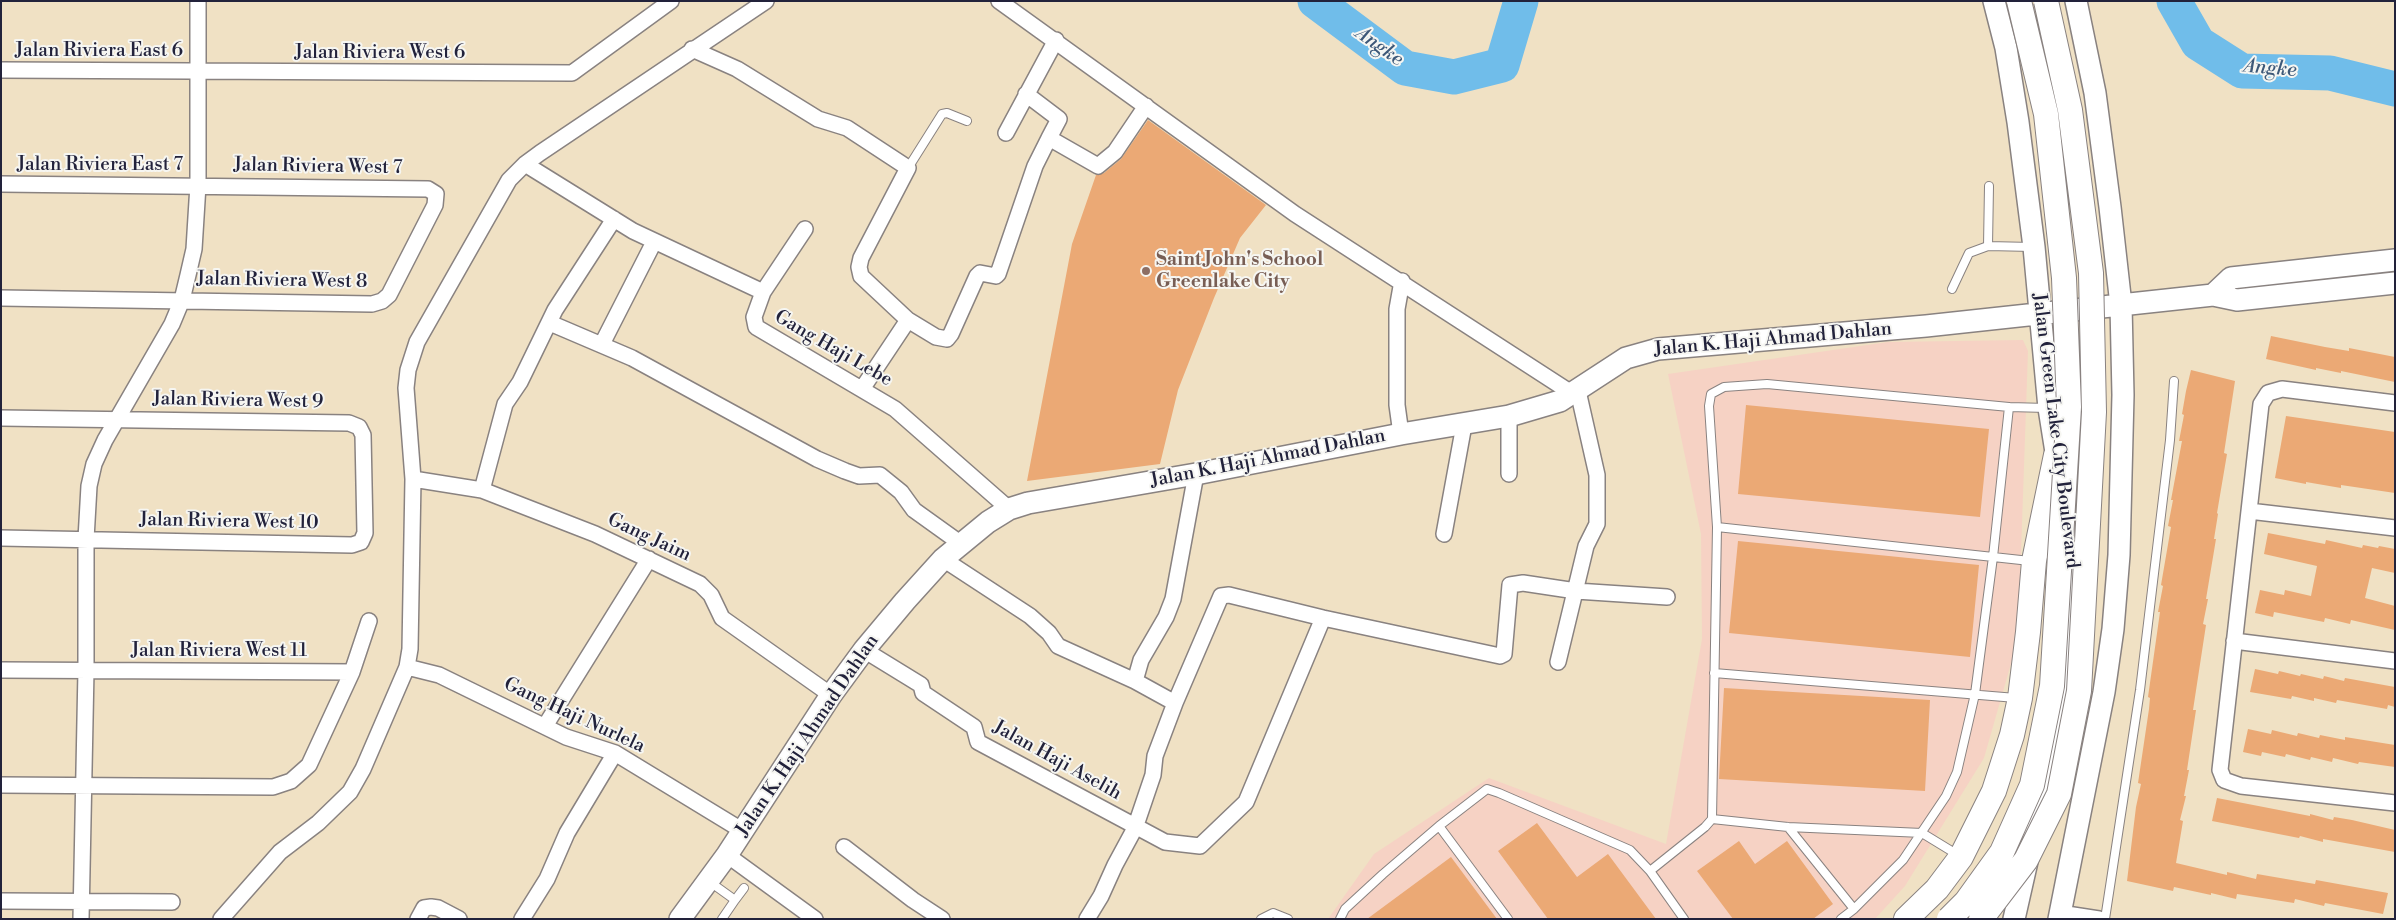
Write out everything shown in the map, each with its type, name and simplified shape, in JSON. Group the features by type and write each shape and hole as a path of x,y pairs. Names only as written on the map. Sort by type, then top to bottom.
{"main road":[{"name":"Jalan Green Lake City Boulevard","path":"1994,1 2006,48 2035,256 2049,408 2075,565 2061,711 2014,919"},
{"path":"1949,919 1966,902 2002,852 2032,785 2052,686 2069,407 2064,278 2046,114 2019,1"},
{"path":"1981,919 2026,860 2059,794 2079,691 2094,412 2091,273 2070,110 2046,1"},
{"path":"2060,916 2104,692 2113,629 2120,525 2123,395 2121,305 2116,258 2096,93 2076,1"},
{"path":"2035,256 2048,281 2054,285 2092,282 2107,278 2116,258"},
{"path":"2213,295 2231,278 2395,260"},
{"name":"Jalan K. Haji Ahmad Dahlan","path":"680,919 727,855 831,695 864,650 943,559 988,522 1010,509 1028,503 1196,474 1401,434 1509,416 1544,407 1581,388 1626,358 1658,349 2040,315 2213,295 2237,300 2395,283"},
{"path":"1906,919 1937,888 1960,857 1994,791 2012,735 2020,698 2034,561 2056,455"}],"street":[{"path":"80,919 86,670 86,539 89,486 94,464 116,419 172,324 182,300 194,249 198,185 198,1"},
{"name":"Jalan Riviera West 6","path":"197,72 572,73 671,1"},
{"path":"221,919 280,852 318,823 350,792 363,769 407,667 410,649 413,479 406,388 411,356 417,342 510,180 525,164 692,49 766,1"},
{"path":"998,1 1056,40 1295,214 1402,281 1581,388 1597,475 1597,524 1586,546 1558,662"},
{"path":"1006,133 1056,40"},
{"path":"692,49 737,69 818,119 847,128 908,168 861,258 859,267 861,276 908,320 936,337 947,339 977,276 980,274 996,276 998,274 1035,166 1059,119 1026,94"},
{"name":"Jalan Riviera East 6","path":"1,70 197,72"},
{"path":"1049,138 1098,166 1115,152 1146,106"},
{"name":"Gang Haji Lebe","path":"525,164 654,242 763,292 754,317 756,327 895,409 1010,509"},
{"name":"Jalan Riviera East 7","path":"1,184 198,185"},
{"name":"Jalan Riviera West 7","path":"198,185 428,189 436,194 435,205 388,295 382,302"},
{"path":"482,490 505,404 520,382 555,310 614,219"},
{"path":"763,292 805,229"},
{"path":"602,344 654,242"},
{"path":"1401,434 1397,404 1397,309 1402,281"},
{"name":"Jalan Riviera West 8","path":"1,298 372,304 382,302"},
{"path":"862,389 908,320"},
{"path":"550,323 641,362 817,459 859,476 880,475 902,492 914,510 960,544"},
{"path":"2395,403 2282,389 2268,393 2261,404 2220,770 2224,780 2240,786 2395,802"},
{"path":"1509,416 1509,474"},
{"name":"Jalan Riviera West 9","path":"1,418 349,423 358,427 363,435 365,533"},
{"path":"1444,534 1464,425"},
{"path":"1135,681 1141,660 1166,617 1173,599 1196,474"},
{"name":"Gang Jaim","path":"413,479 482,490 595,534 700,584 710,595 722,618 831,695"},
{"path":"2249,511 2395,528"},
{"name":"Jalan Riviera West 10","path":"1,538 352,545 361,542 365,533"},
{"path":"545,726 649,559"},
{"path":"943,559 1030,616 1049,633 1058,646 1135,681 1175,703"},
{"path":"1087,919 1101,896 1115,864 1135,828 1153,775 1155,756 1175,703 1221,596 1229,595 1323,618 1500,656 1504,654 1510,585 1523,584 1576,591 1668,597"},
{"name":"Jalan Haji Aselih","path":"864,650 921,685 923,693 974,727 978,742 1135,828 1165,842 1200,846 1246,802 1323,618"},
{"path":"1,785 273,787 291,781 309,765 352,672 369,621"},
{"path":"2234,640 2395,661"},
{"name":"Gang Haji Nurlela","path":"407,667 439,675 566,737 615,753 743,831"},
{"name":"Jalan Riviera West 11","path":"1,670 352,672"},
{"path":"522,919 547,879 567,833 615,753"},
{"path":"844,847 913,900 942,919"},
{"path":"727,855 815,919"},
{"path":"1,900 172,902"},
{"path":"418,919 424,908 431,907 438,908 459,919"},
{"path":"2060,916 2099,919"}],"lane":[{"path":"908,168 942,114 947,113 968,121"},
{"path":"1988,246 1989,186"},
{"path":"1952,289 1970,253 1988,246 2035,256"},
{"path":"2105,919 2140,690 2170,440 2174,382"},
{"path":"1712,819 1717,527 1709,406 1711,394 1724,387 1767,384 2049,408"},
{"path":"1841,919 1903,860 1946,796 1957,772 1975,694 1993,557 2008,406"},
{"path":"1717,527 2034,561"},
{"path":"1714,674 2020,698"},
{"path":"1340,919 1345,909 1439,826 1487,789 1630,850 1650,872 1684,919"},
{"path":"1650,872 1712,819 1788,827 1922,833 1960,857"},
{"path":"1439,826 1508,919"},
{"path":"1788,827 1854,908"},
{"path":"708,881 735,900"},
{"path":"722,919 744,888"},
{"path":"1261,919 1273,913 1288,919"}],"shaded area":[{"path":"2023,340 2028,351 2018,639 1984,758 1905,886 1875,919 1328,919 1374,854 1489,778 1666,844 1702,639 1701,534 1668,374 1888,342"}],"building":[{"name":"Saint John's School Greenlake City","path":"1148,120 1266,205 1240,238 1214,298 1178,390 1160,464 1027,481 1072,244 1096,175 1104,173 1121,159"},
{"path":"2271,336 2325,347 2349,351 2349,348 2395,357 2395,382 2341,371 2341,373 2316,368 2316,370 2266,359"},
{"path":"2191,370 2235,381 2224,453 2227,454 2217,513 2214,539 2216,539 2206,599 2208,599 2203,624 2206,625 2193,710 2196,710 2187,770 2189,770 2184,796 2186,796 2180,820 2183,821 2176,863 2227,875 2227,872 2256,879 2257,874 2315,884 2316,880 2388,893 2383,914 2325,903 2324,906 2295,899 2294,903 2237,894 2236,899 2174,887 2173,891 2127,881 2136,807 2141,784 2138,783 2149,709 2150,698 2148,697 2160,612 2158,612 2163,586 2161,585 2171,527 2168,526 2173,500 2171,500 2182,441 2179,441 2184,415 2182,414"},
{"path":"1746,405 1989,429 1980,517 1738,494"},
{"path":"2286,416 2395,432 2395,493 2341,485 2341,488 2306,482 2306,484 2275,478"},
{"path":"2268,533 2325,544 2326,540 2362,548 2363,545 2395,549 2395,573 2372,568 2365,598 2395,606 2395,630 2351,620 2350,624 2325,618 2324,622 2274,612 2273,617 2255,613 2260,590 2284,595 2285,590 2311,596 2317,566 2264,554"},
{"path":"1738,541 1979,565 1970,657 1729,633"},
{"path":"2255,669 2278,674 2279,671 2300,676 2301,674 2323,679 2324,676 2344,681 2345,678 2395,687 2395,707 2388,705 2387,709 2337,700 2336,703 2292,696 2291,699 2250,692"},
{"path":"1724,688 1930,700 1925,791 1719,779"},
{"path":"2248,729 2271,734 2272,730 2297,736 2298,733 2319,738 2320,735 2345,740 2345,737 2395,745 2395,767 2359,762 2358,764 2333,758 2332,762 2311,757 2310,760 2286,754 2285,757 2262,752 2261,756 2243,752"},
{"path":"2217,798 2310,816 2310,814 2333,820 2334,817 2352,820 2395,830 2395,852 2323,839 2323,842 2300,836 2299,838 2212,821"},
{"path":"1537,823 1577,877 1608,854 1656,919 1548,919 1498,851"},
{"path":"1739,841 1755,864 1787,841 1833,904 1813,919 1733,919 1697,871"},
{"path":"1451,857 1497,919 1367,919"}],"waterway":[{"name":"Angke","path":"1315,1 1405,68 1454,77 1502,65 1521,1"},
{"name":"Angke","path":"2174,1 2198,43 2242,71 2330,73 2395,89"}],"place":[{"name":"Saint John's School Greenlake City","path":"1146,271"}]}
